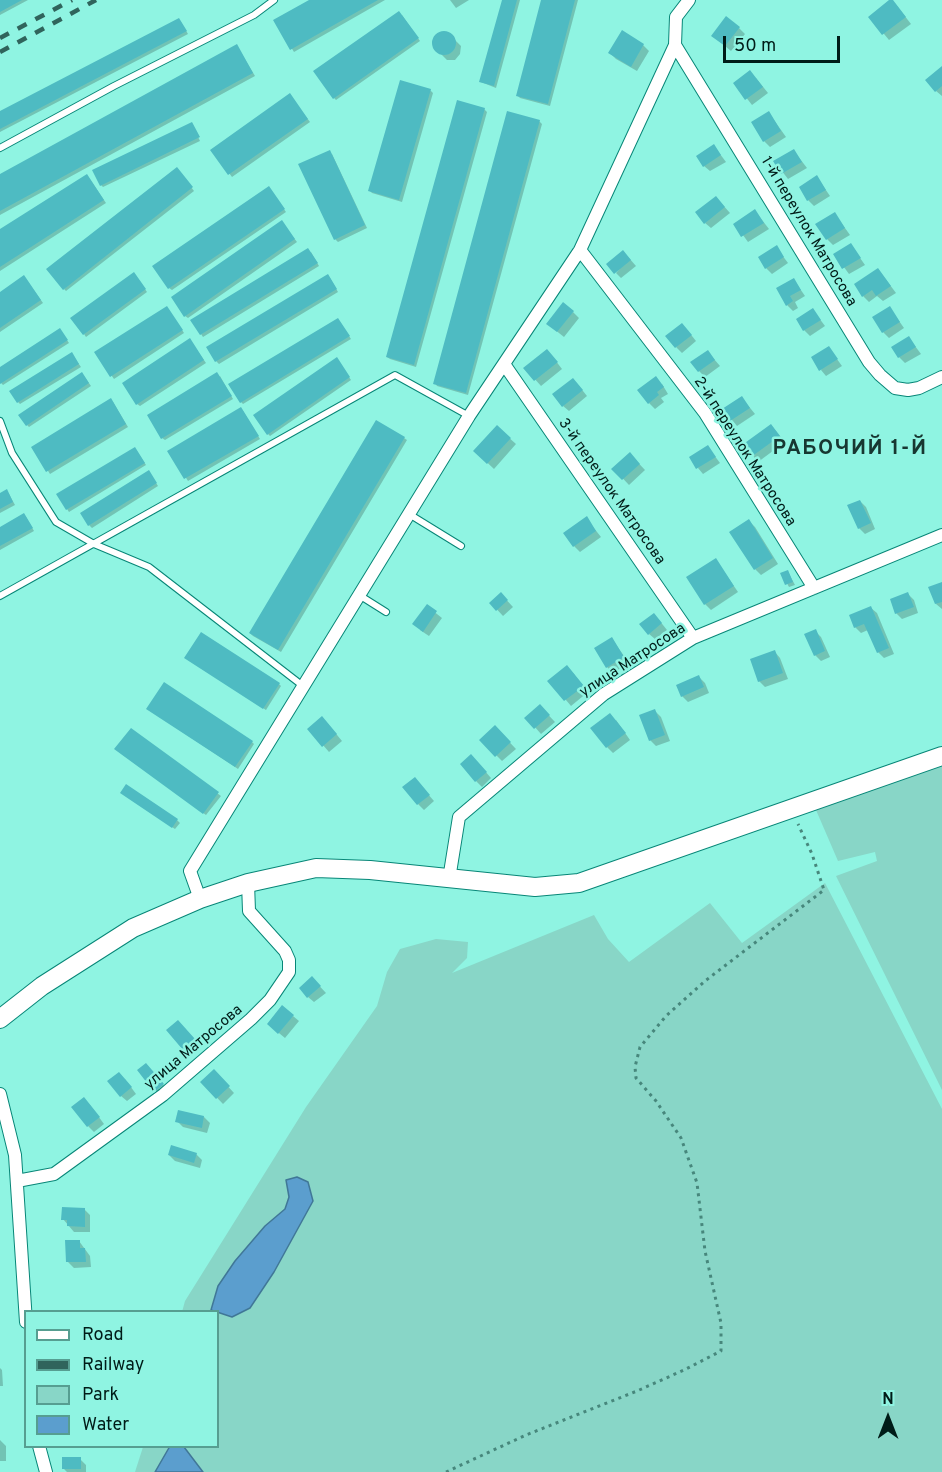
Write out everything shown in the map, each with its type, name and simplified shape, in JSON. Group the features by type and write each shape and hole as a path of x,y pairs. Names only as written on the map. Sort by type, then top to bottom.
{"main road":[{"path":"0,1019 42,986 133,928 200,899 248,883 316,868 370,870 535,887 579,883 942,756"}],"street":[{"path":"200,899 190,871 469,416 580,250 675,45 676,17 689,0"},
{"name":"1-й переулок Матросова","path":"675,45 874,369 895,388 908,390 942,378"},
{"name":"2-й переулок Матросова","path":"580,250 705,413 814,588"},
{"name":"3-й переулок Матросова","path":"504,364 693,638"},
{"name":"улица Матросова","path":"449,879 459,817 604,694 693,638 942,535"},
{"name":"улица Матросова","path":"17,1181 54,1174 163,1095 252,1020 270,1000 289,972 289,960 285,951 249,911 248,883"},
{"path":"0,1094 15,1155 25,1310"},
{"path":"40,1448 46,1472"}],"lane":[{"path":"0,148 114,86 254,15 274,0"},
{"path":"0,596 395,375 469,416"},
{"path":"0,421 12,453 56,522 94,544 149,567 303,687"},
{"path":"409,514 461,546"},
{"path":"359,595 386,612"}],"path":[{"path":"446,1472 526,1434 637,1391 721,1351 721,1323 705,1251 697,1183 681,1138 656,1101 636,1078 635,1067 640,1047 666,1016 713,975 824,890 812,854 791,809"}],"green space":[{"path":"942,766 942,1090 836,876 877,861 875,852 838,861 816,810"},
{"path":"825,883 942,1109 942,1472 203,1472 185,1448 219,1448 219,1312 232,1317 250,1308 274,1272 313,1201 286,1180 289,1197 285,1209 265,1226 235,1261 211,1310 183,1310 185,1301 306,1107 377,1006 387,972 400,949 436,939 468,942 467,958 452,973 594,915 608,939 629,962 710,903 742,943"},
{"path":"143,1448 169,1448 155,1472 135,1472"}],"water":[{"path":"297,1177 308,1182 313,1201 274,1272 250,1308 232,1317 219,1313 219,1310 211,1310 218,1286 235,1261 265,1226 285,1209 289,1197 286,1180"},
{"path":"169,1448 185,1448 203,1472 155,1472"}],"building":[{"path":"0,0 22,0 0,12"},
{"path":"309,0 378,0 290,50 273,20"},
{"path":"502,0 517,0 494,86 479,82"},
{"path":"541,0 575,0 548,104 516,96"},
{"path":"889,0 893,0 906,17 882,35 868,17"},
{"path":"399,11 419,38 333,99 313,71"},
{"path":"726,16 740,27 725,46 711,36"},
{"path":"179,18 187,31 0,129 0,111"},
{"path":"622,30 644,44 631,67 608,53"},
{"path":"444,31 449,32 455,38 455,48 449,54 444,55 439,54 433,48 432,43 433,38 439,32"},
{"path":"237,44 253,73 0,211 0,174"},
{"path":"942,66 942,86 935,92 925,80"},
{"path":"750,70 763,87 745,100 733,83"},
{"path":"400,80 431,89 399,200 368,191"},
{"path":"290,93 308,119 228,175 210,150"},
{"path":"457,100 485,108 414,365 386,357"},
{"path":"507,111 540,120 466,393 433,384"},
{"path":"769,111 781,131 763,142 751,122"},
{"path":"192,122 200,137 100,186 92,170"},
{"path":"714,144 721,155 703,167 696,156"},
{"path":"794,149 802,162 781,174 773,161"},
{"path":"330,150 365,225 334,240 298,164"},
{"path":"177,167 193,187 63,290 46,269"},
{"path":"87,174 104,200 0,267 0,229"},
{"path":"817,175 826,190 807,201 799,187"},
{"path":"269,186 285,209 168,289 152,266"},
{"path":"716,196 725,207 704,224 695,212"},
{"path":"755,209 764,223 741,237 733,224"},
{"path":"835,212 845,228 826,240 815,224"},
{"path":"282,220 295,239 184,317 171,297"},
{"path":"851,243 861,258 842,269 833,254"},
{"path":"777,245 784,257 765,269 758,257"},
{"path":"308,248 318,263 200,335 190,320"},
{"path":"623,250 631,260 614,274 606,264"},
{"path":"878,268 891,286 876,296 872,290 862,297 854,284"},
{"path":"134,272 146,289 83,335 70,318"},
{"path":"328,274 337,289 215,362 206,347"},
{"path":"24,275 41,300 0,328 0,292"},
{"path":"794,278 801,290 790,296 793,301 786,306 776,288"},
{"path":"563,302 574,311 557,332 546,324"},
{"path":"167,306 183,330 110,377 94,352"},
{"path":"890,306 900,322 882,333 872,317"},
{"path":"813,308 821,320 803,331 796,319"},
{"path":"338,318 350,336 240,403 228,384"},
{"path":"682,323 692,335 675,348 665,336"},
{"path":"60,328 68,340 0,384 0,367"},
{"path":"909,336 916,347 898,358 891,347"},
{"path":"190,338 204,360 136,405 122,383"},
{"path":"829,346 838,359 819,371 811,357"},
{"path":"547,349 558,362 534,381 523,368"},
{"path":"708,350 715,360 698,372 690,362"},
{"path":"72,352 79,364 17,403 9,391"},
{"path":"337,357 350,377 267,435 253,415"},
{"path":"82,372 89,383 26,426 18,415"},
{"path":"217,372 232,396 161,439 147,415"},
{"path":"656,376 664,387 657,392 659,395 648,404 637,390"},
{"path":"573,378 583,390 562,407 552,394"},
{"path":"742,396 750,408 730,421 722,409"},
{"path":"111,398 126,424 46,472 31,447"},
{"path":"241,407 259,436 184,479 167,451"},
{"path":"376,420 405,437 278,650 249,633"},
{"path":"771,424 780,436 751,457 742,445"},
{"path":"497,425 511,438 487,464 473,451"},
{"path":"708,445 716,457 696,469 689,457"},
{"path":"135,447 145,463 66,510 56,494"},
{"path":"630,452 640,464 622,480 611,469"},
{"path":"149,470 157,483 88,526 80,513"},
{"path":"7,489 13,502 0,509 0,493"},
{"path":"860,500 871,523 858,529 847,505"},
{"path":"24,513 33,528 0,546 0,527"},
{"path":"587,516 596,531 573,547 563,533"},
{"path":"749,519 773,558 754,570 729,532"},
{"path":"716,558 734,586 704,605 686,577"},
{"path":"788,570 793,582 785,585 780,573"},
{"path":"942,582 942,602 935,604 928,587"},
{"path":"501,592 508,600 496,611 489,603"},
{"path":"908,592 914,607 895,614 890,599"},
{"path":"427,604 437,611 423,632 412,624"},
{"path":"871,606 889,648 877,653 864,624 854,628 849,615"},
{"path":"654,613 662,623 648,635 639,624"},
{"path":"816,629 825,651 814,656 804,634"},
{"path":"201,632 280,683 263,709 184,658"},
{"path":"612,637 624,657 606,668 594,648"},
{"path":"775,650 783,673 758,682 750,659"},
{"path":"567,665 584,686 564,701 547,681"},
{"path":"699,675 704,687 681,697 676,685"},
{"path":"164,682 253,741 235,767 146,709"},
{"path":"540,704 550,715 534,729 524,718"},
{"path":"655,709 665,735 649,741 639,715"},
{"path":"610,713 626,733 606,748 590,728"},
{"path":"322,716 337,734 322,747 307,729"},
{"path":"495,725 511,742 495,757 479,740"},
{"path":"131,728 219,792 203,814 114,749"},
{"path":"471,754 487,772 475,782 460,764"},
{"path":"415,777 430,795 417,805 402,787"},
{"path":"126,784 178,819 172,828 120,793"},
{"path":"312,976 321,986 307,998 299,988"},
{"path":"282,1005 294,1015 278,1034 267,1024"},
{"path":"178,1020 195,1039 183,1050 166,1030"},
{"path":"146,1063 164,1084 154,1092 137,1070"},
{"path":"214,1069 230,1086 216,1099 200,1082"},
{"path":"119,1072 132,1087 120,1097 107,1081"},
{"path":"84,1097 100,1117 87,1127 71,1107"},
{"path":"178,1110 204,1116 202,1128 175,1122"},
{"path":"171,1145 197,1153 194,1163 168,1155"},
{"path":"62,1207 85,1208 85,1227 67,1226 67,1220 61,1220"},
{"path":"65,1240 80,1240 80,1248 85,1248 86,1262 66,1262"},
{"path":"62,1457 81,1457 81,1469 62,1469"}],"railway":[{"path":"0,38 72,0"},
{"path":"0,52 96,0"}],"district":[{"name":"РАБОЧИЙ 1‑Й","path":"850,450"}]}
